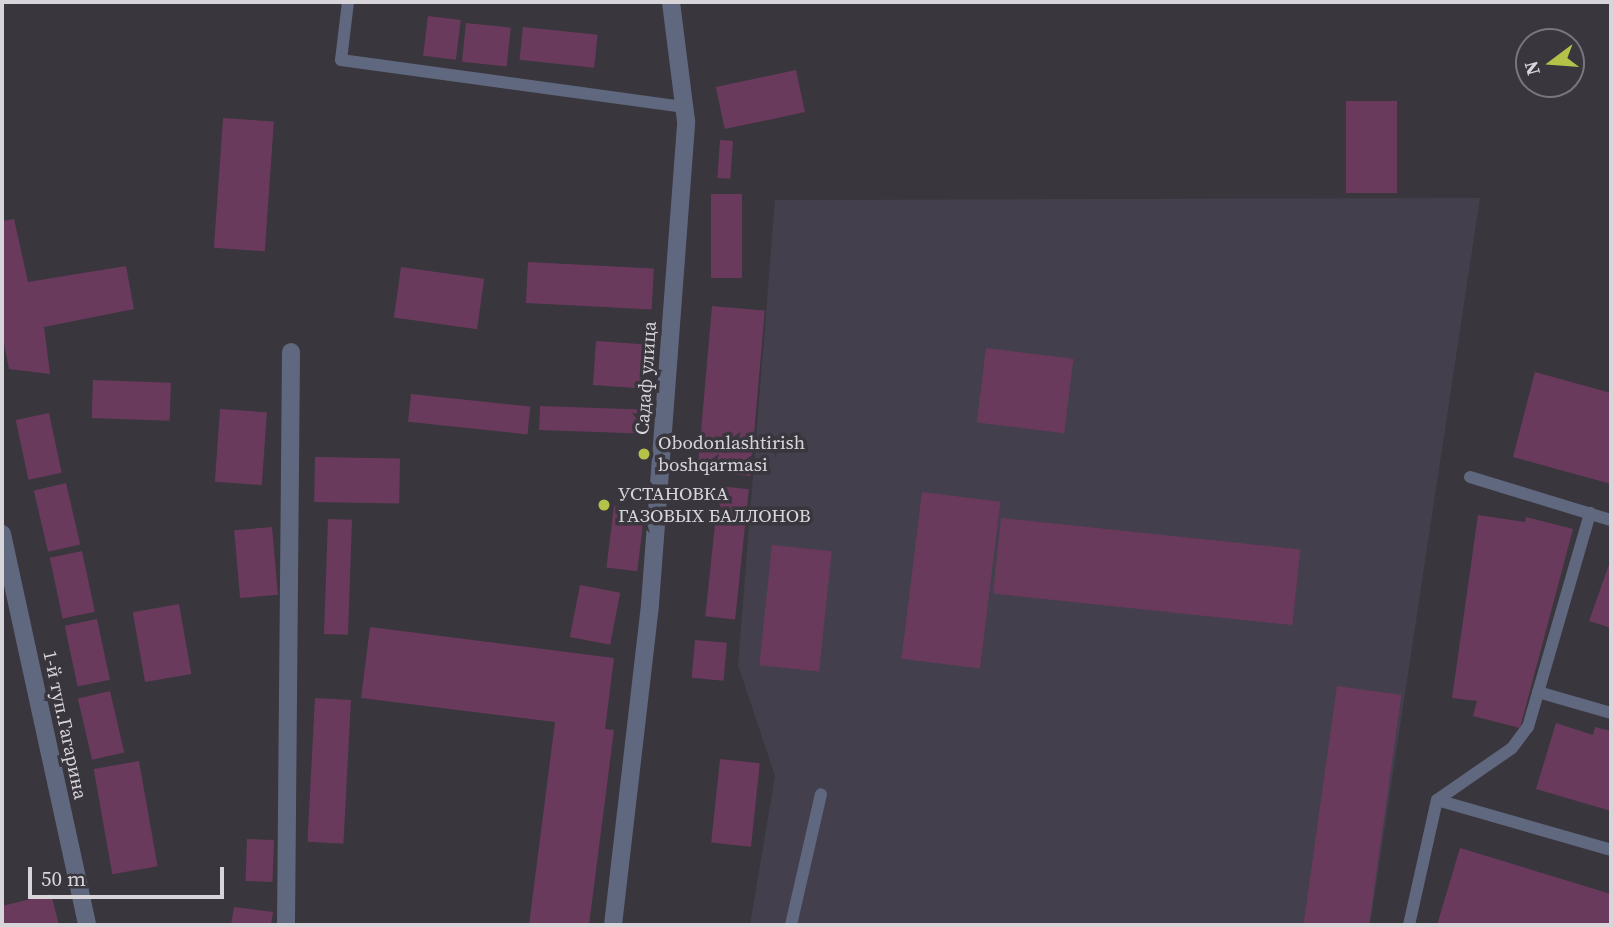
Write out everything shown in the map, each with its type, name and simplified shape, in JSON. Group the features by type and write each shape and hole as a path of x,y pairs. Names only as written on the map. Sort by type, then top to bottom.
{"street":[{"name":"Садаф улица","path":"613,925 650,604 685,107 671,2"},
{"path":"286,925 291,352"},
{"name":"1-й туп.Гагарина","path":"2,534 87,925"}],"lane":[{"path":"348,2 341,60 685,107"},
{"path":"1470,477 1611,520"},
{"path":"1409,925 1437,800 1512,748 1528,727 1590,513"},
{"path":"1538,692 1611,713"},
{"path":"791,925 821,794"},
{"path":"1437,800 1611,850"}],"shaded area":[{"path":"1480,198 1370,925 750,925 775,776 738,665 775,200"}],"building":[{"path":"428,16 461,20 456,60 423,56"},
{"path":"466,23 511,28 507,66 462,62"},
{"path":"523,27 598,35 594,68 520,60"},
{"path":"796,70 805,112 725,129 716,87"},
{"path":"1346,101 1397,101 1397,193 1346,193"},
{"path":"223,118 274,122 265,251 214,248"},
{"path":"720,140 733,141 730,179 717,178"},
{"path":"711,194 742,194 742,278 711,278"},
{"path":"14,219 28,282 126,266 134,309 44,327 50,374 9,369 2,333 2,221"},
{"path":"528,262 654,269 652,310 526,303"},
{"path":"401,267 484,279 477,329 394,318"},
{"path":"712,306 765,311 750,476 698,471"},
{"path":"596,341 650,345 647,389 593,385"},
{"path":"986,348 1073,359 1064,433 977,422"},
{"path":"1535,372 1611,393 1611,484 1513,457"},
{"path":"93,380 171,383 170,421 92,418"},
{"path":"411,394 530,407 527,434 408,422"},
{"path":"540,406 641,410 640,434 539,430"},
{"path":"220,409 267,412 262,485 215,482"},
{"path":"49,413 62,473 28,480 16,420"},
{"path":"315,457 400,458 399,503 314,502"},
{"path":"66,483 80,544 48,552 34,490"},
{"path":"719,486 749,489 735,619 705,616"},
{"path":"922,492 1000,502 980,668 902,659"},
{"path":"614,506 645,510 637,571 606,568"},
{"path":"1478,515 1525,522 1526,517 1573,529 1520,728 1473,716 1477,701 1452,698"},
{"path":"1001,518 1300,549 1292,625 993,594"},
{"path":"328,519 352,520 348,635 324,634"},
{"path":"272,527 278,595 240,598 234,530"},
{"path":"772,545 832,551 819,672 759,665"},
{"path":"82,551 95,612 63,619 50,558"},
{"path":"1611,559 1611,628 1589,621"},
{"path":"580,585 620,593 610,645 570,637"},
{"path":"179,604 191,674 145,682 133,612"},
{"path":"97,619 110,680 78,687 65,626"},
{"path":"370,627 614,658 605,729 614,730 589,925 529,925 555,722 361,698"},
{"path":"695,640 727,643 724,681 692,678"},
{"path":"1337,686 1401,695 1369,925 1303,925"},
{"path":"110,691 124,752 92,760 78,698"},
{"path":"315,698 351,700 343,844 307,842"},
{"path":"1556,723 1593,735 1595,727 1611,731 1611,811 1536,789"},
{"path":"720,759 760,763 751,847 711,843"},
{"path":"139,761 158,866 112,874 94,769"},
{"path":"247,839 274,840 273,882 246,881"},
{"path":"1460,848 1611,894 1611,925 1437,925"},
{"path":"51,894 59,925 2,925 2,906"},
{"path":"234,907 273,912 271,925 231,925"}],"place":[{"name":"Obodonlashtirish boshqarmasi","path":"644,454"},
{"name":"УСТАНОВКА ГАЗОВЫХ БАЛЛОНОВ","path":"604,505"}]}
